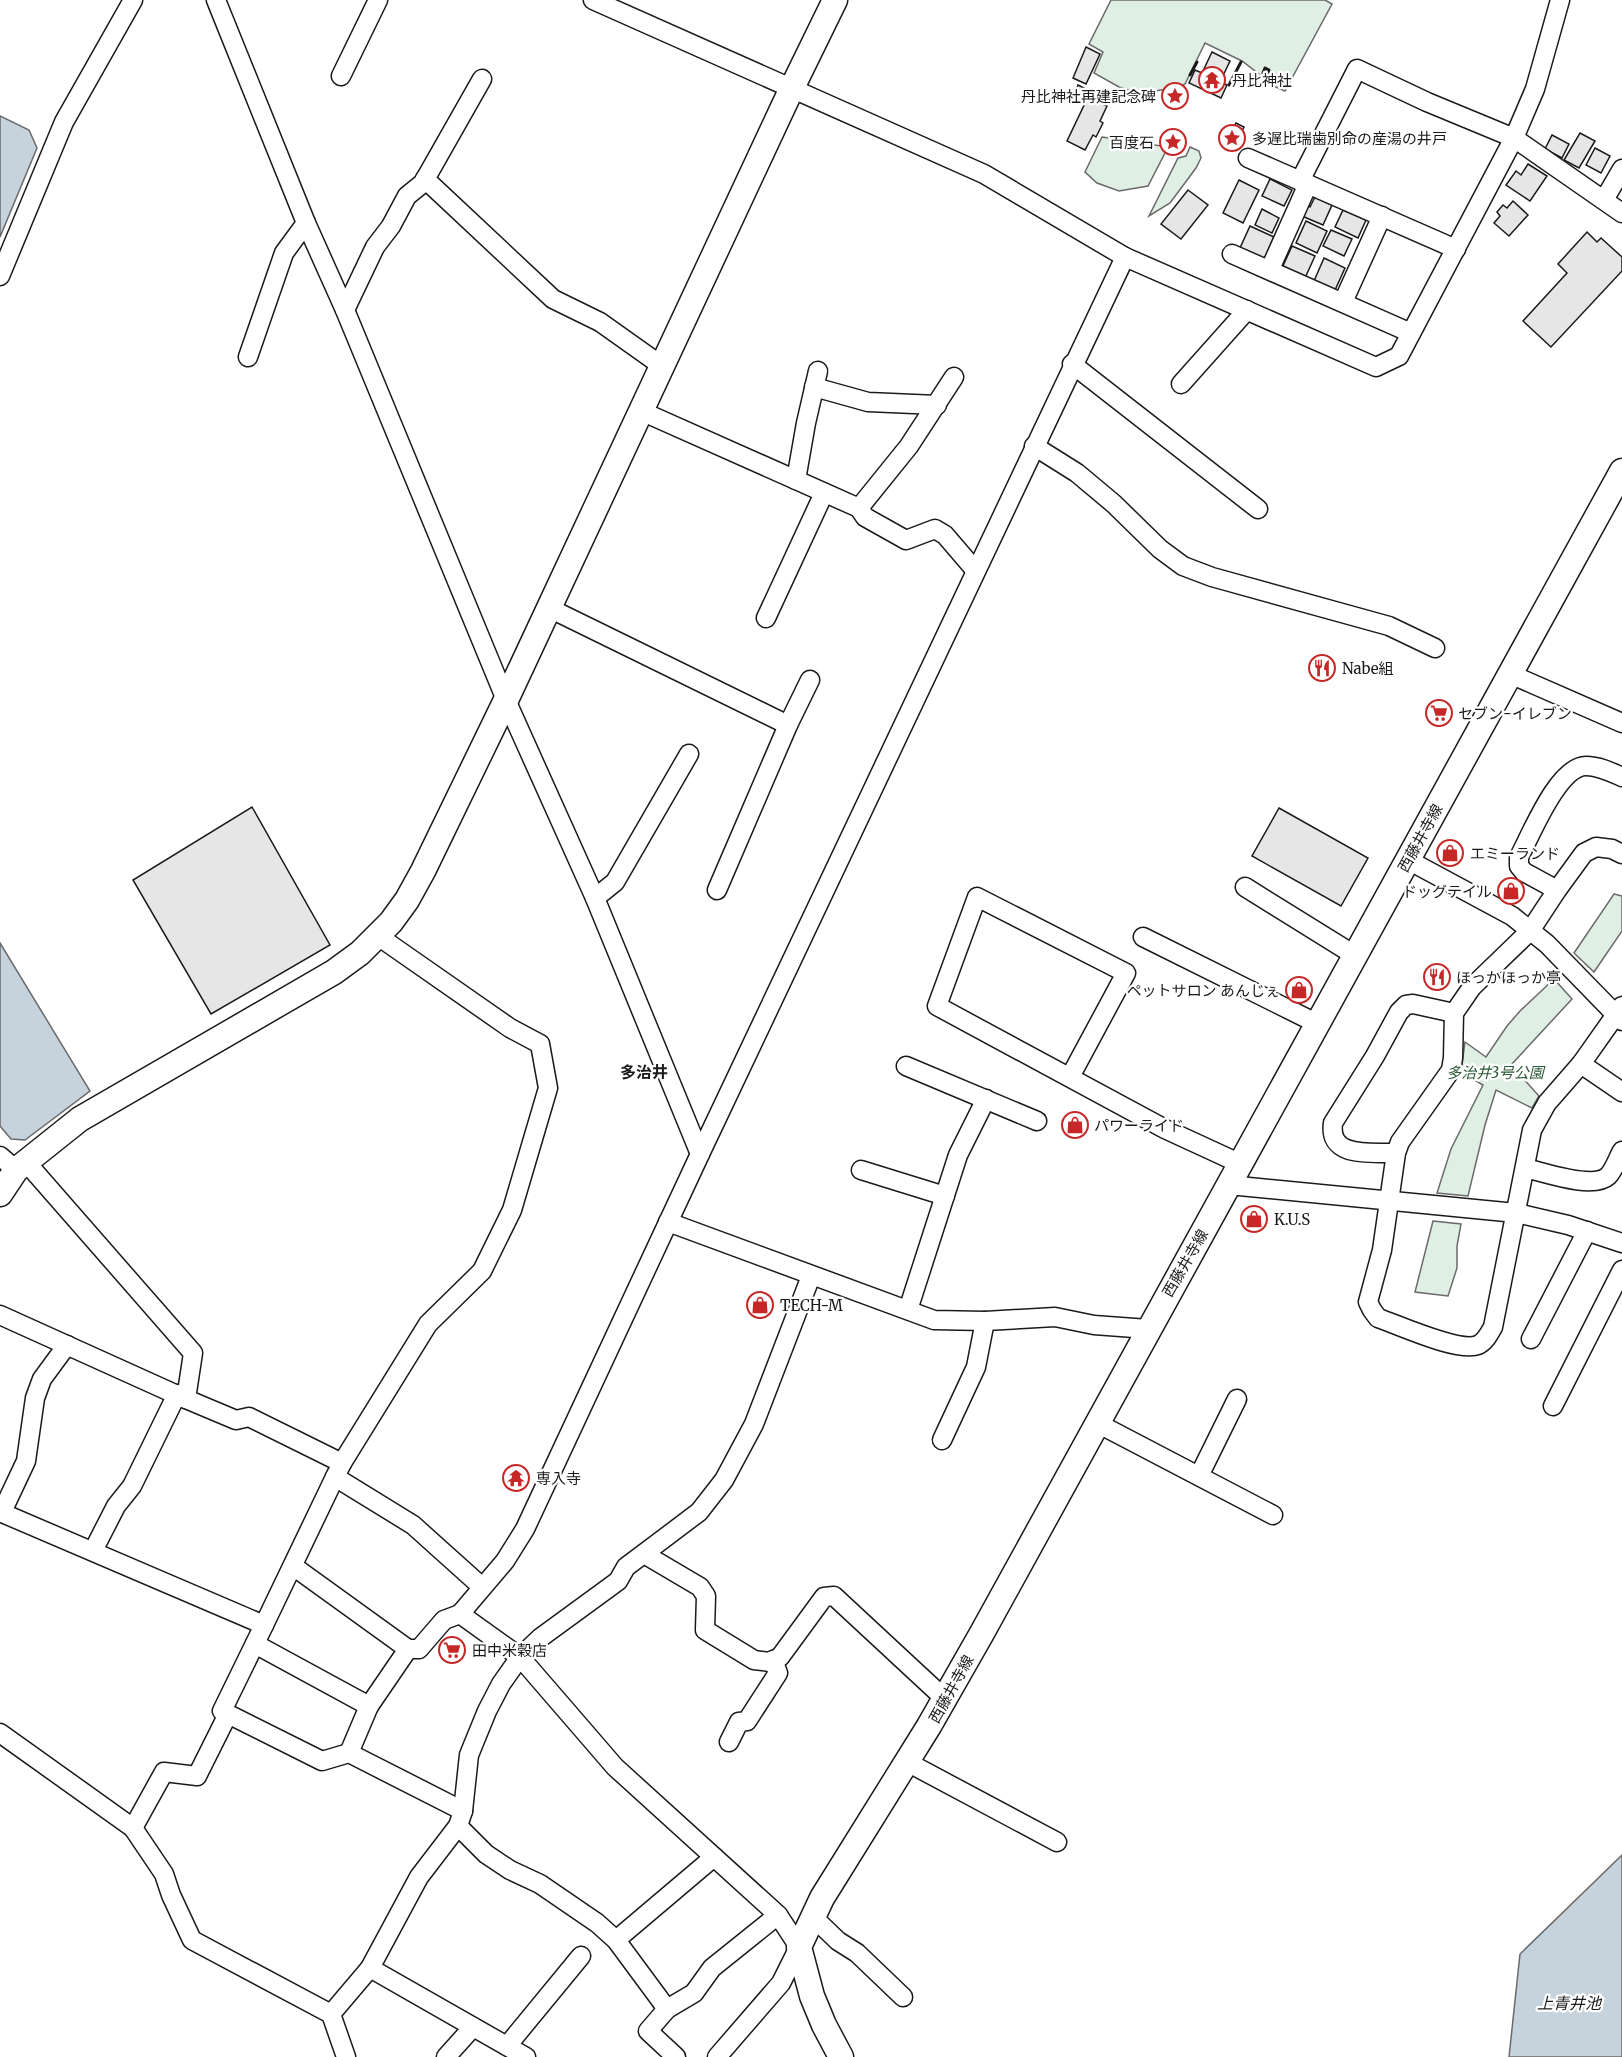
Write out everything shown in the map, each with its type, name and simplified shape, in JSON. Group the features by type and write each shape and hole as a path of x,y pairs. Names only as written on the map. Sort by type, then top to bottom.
{"main road":[{"path":"0,1194 14,1163 80,1119 334,972 378,936 407,900 506,700 835,0"},
{"name":"西藤井寺線","path":"799,1947 822,1898 945,1699 1622,471"},
{"path":"799,1947 812,1996 841,2057"}],"street":[{"path":"0,276 64,122 133,0"},
{"path":"216,0 306,223 345,310 506,700 595,898 700,1154"},
{"path":"341,76 378,0"},
{"path":"593,0 984,174 1125,257 1376,367 1399,356 1514,138 1534,89 1560,0"},
{"path":"1270,269 1304,182 1357,69 1427,102 1514,138 1622,213"},
{"path":"345,310 375,247 391,226 407,196 425,179 482,79"},
{"path":"1248,158 1456,249"},
{"path":"1604,200 1622,169"},
{"path":"425,179 553,299 600,322 662,366"},
{"path":"1342,302 1382,216"},
{"path":"248,357 284,253 306,223"},
{"path":"1232,254 1411,333"},
{"path":"293,1566 408,1650 419,1649 444,1620 460,1614 505,1561 525,1529 1072,364 1125,257"},
{"path":"1181,384 1247,310"},
{"path":"1072,364 1258,509"},
{"path":"860,508 909,446 954,377"},
{"path":"796,480 816,379 868,402 937,405"},
{"path":"641,411 860,508 865,517 906,540 935,529 945,535 975,570"},
{"path":"1034,446 1077,473 1114,504 1160,549 1183,566 1212,577 1389,626 1435,648"},
{"path":"766,618 824,493"},
{"path":"549,608 788,725"},
{"path":"1510,674 1622,723"},
{"path":"717,891 788,725 810,680"},
{"path":"595,898 615,882 690,754"},
{"path":"1557,891 1524,872 1519,866 1519,857 1557,785 1568,774 1584,766 1605,770 1622,777"},
{"path":"1408,860 1512,916 1530,931 1547,944 1620,1014 1543,1109 1532,1130 1493,1327 1486,1339 1478,1345 1456,1346 1378,1318 1368,1302 1382,1250 1396,1153 1401,1142 1450,1070 1453,1058 1454,1013 1472,987 1530,931 1584,854 1596,847 1612,849 1622,854"},
{"path":"1245,887 1356,956"},
{"path":"1070,1077 1126,973 977,897 937,1006 1166,1129 1241,1164"},
{"path":"378,936 510,1028 540,1044 548,1088 512,1210 482,1271 428,1324 338,1470 222,1711 322,1761 349,1753 461,1819 486,1854 562,1899 597,1923 616,1940 667,2009"},
{"path":"1143,937 1318,1024"},
{"path":"1396,1153 1351,1151 1343,1148 1336,1142 1332,1132 1333,1123 1370,1065 1399,1011 1406,1005 1413,1004 1454,1013"},
{"path":"1581,1064 1622,1092"},
{"path":"906,1066 1037,1121"},
{"path":"908,1310 958,1155 986,1099"},
{"path":"1525,1168 1587,1182 1601,1180 1609,1175 1622,1151"},
{"path":"14,1163 193,1353 182,1396 132,1486 116,1506 93,1551"},
{"path":"861,1170 945,1196"},
{"path":"1229,1185 1516,1213 1587,1231 1622,1243"},
{"path":"668,1222 934,1320 985,1321 1054,1317 1094,1325 1148,1329"},
{"path":"1531,1340 1587,1231"},
{"path":"1553,1406 1622,1270"},
{"path":"331,2014 370,1968 419,1877 461,1819 469,1755 501,1684 520,1657 540,1638 618,1581 626,1568 699,1512 724,1480 754,1424 812,1276"},
{"path":"0,1315 236,1420 249,1417 338,1470 413,1525 482,1587"},
{"path":"942,1440 976,1367 985,1321"},
{"path":"67,1345 42,1379 35,1398 26,1461 1,1512 264,1625"},
{"path":"1199,1476 1237,1399"},
{"path":"1097,1423 1273,1515"},
{"path":"644,1554 700,1587 706,1596 705,1630 754,1660 770,1662 780,1657 825,1598 834,1596 945,1699"},
{"path":"460,1614 520,1657 615,1767 778,1915 799,1947 781,1983 717,2057"},
{"path":"255,1644 369,1706"},
{"path":"349,1753 369,1706 408,1650"},
{"path":"729,1742 739,1722 747,1721 778,1673 773,1660"},
{"path":"133,1828 164,1772 197,1776 228,1714"},
{"path":"0,1733 133,1828 164,1874 192,1940 331,2014 342,2055"},
{"path":"908,1762 1057,1842"},
{"path":"616,1940 714,1857"},
{"path":"676,2057 648,2031 667,2009 694,1993 712,1968 778,1915"},
{"path":"813,1917 838,1941 857,1953 903,1997"},
{"path":"507,2046 581,1956"},
{"path":"370,1968 526,2057"},
{"path":"446,2057 473,2027"}],"green space":[{"path":"1111,0 1325,0 1332,4 1285,91 1276,87 1242,61 1205,43 1185,84 1177,89 1160,90 1143,95 1119,87 1094,73 1103,52 1089,44"},
{"path":"1102,137 1168,147 1148,186 1119,191 1097,183 1085,172"},
{"path":"1190,147 1199,151 1201,158 1196,168 1170,203 1149,216 1178,158 1186,156"},
{"path":"1614,894 1622,896 1622,931 1594,972 1574,953"},
{"name":"多治井3号公園","path":"1554,979 1572,999 1511,1065 1539,1096 1532,1108 1496,1090 1468,1196 1437,1193 1451,1149 1483,1085 1461,1072 1465,1042 1486,1057 1520,1011"},
{"path":"1433,1221 1461,1224 1457,1246 1457,1268 1448,1296 1415,1292"}],"water":[{"path":"0,116 29,130 37,148 0,237"},
{"path":"0,943 90,1091 25,1140 11,1139 0,1126"},
{"name":"上青井池","path":"1622,1855 1622,2057 1509,2057 1520,1954"}],"building":[{"path":"1086,47 1100,54 1086,84 1073,78"},
{"path":"1212,52 1230,61 1220,82 1227,85 1221,98 1189,83 1195,70 1202,73"},
{"path":"1078,85 1086,89 1080,102 1072,98"},
{"path":"1088,97 1107,106 1100,121 1103,123 1096,137 1093,135 1085,150 1067,141"},
{"path":"1236,123 1244,127 1239,137 1231,133"},
{"path":"1580,133 1595,141 1579,168 1564,160"},
{"path":"1552,135 1569,144 1562,158 1545,149"},
{"path":"1595,148 1610,156 1601,173 1586,165"},
{"path":"1528,164 1547,176 1530,201 1506,185 1516,171 1521,175"},
{"path":"1270,179 1292,190 1284,206 1262,196"},
{"path":"1239,180 1259,190 1243,223 1223,213"},
{"path":"1188,190 1208,205 1181,239 1161,224"},
{"path":"1315,197 1332,205 1323,225 1302,216 1307,205 1310,207"},
{"path":"1513,201 1528,215 1509,236 1494,223 1500,216 1497,212 1503,205 1507,208"},
{"path":"1262,209 1279,218 1272,233 1255,225"},
{"path":"1343,210 1366,220 1358,238 1335,227"},
{"path":"1306,221 1327,231 1317,253 1296,243"},
{"path":"1250,226 1274,237 1264,260 1240,248"},
{"path":"1331,230 1352,239 1344,256 1323,246"},
{"path":"1587,232 1597,242 1601,238 1622,257 1622,271 1551,347 1523,321 1567,273 1558,264"},
{"path":"1292,246 1315,256 1305,278 1282,268"},
{"path":"1324,258 1345,268 1335,290 1314,281"},
{"path":"252,807 330,945 211,1014 133,880"},
{"path":"1279,808 1368,858 1341,906 1252,856"}],"wall":[{"path":"1190,75 1197,62"},
{"path":"1229,85 1241,62"},
{"path":"1265,68 1269,70 1267,75 1263,73 1265,68"}],"place":[{"name":"丹比神社","path":"1212,80"},
{"name":"丹比神社再建記念碑","path":"1175,96"},
{"name":"多遅比瑞歯別命の産湯の井戸","path":"1232,138"},
{"name":"百度石","path":"1173,142"},
{"name":"Nabe組","path":"1322,668"},
{"name":"セブン-イレブン","path":"1439,713"},
{"name":"エミーランド","path":"1450,853"},
{"name":"ドッグテイル","path":"1511,891"},
{"name":"ほっかほっか亭","path":"1437,977"},
{"name":"ペットサロン あんじぇ","path":"1299,990"},
{"name":"パワーライド","path":"1075,1125"},
{"name":"K.U.S","path":"1254,1219"},
{"name":"TECH-M","path":"760,1305"},
{"name":"専入寺","path":"516,1478"},
{"name":"田中米穀店","path":"452,1650"}],"district":[{"name":"多治井","path":"644,1072"}]}
